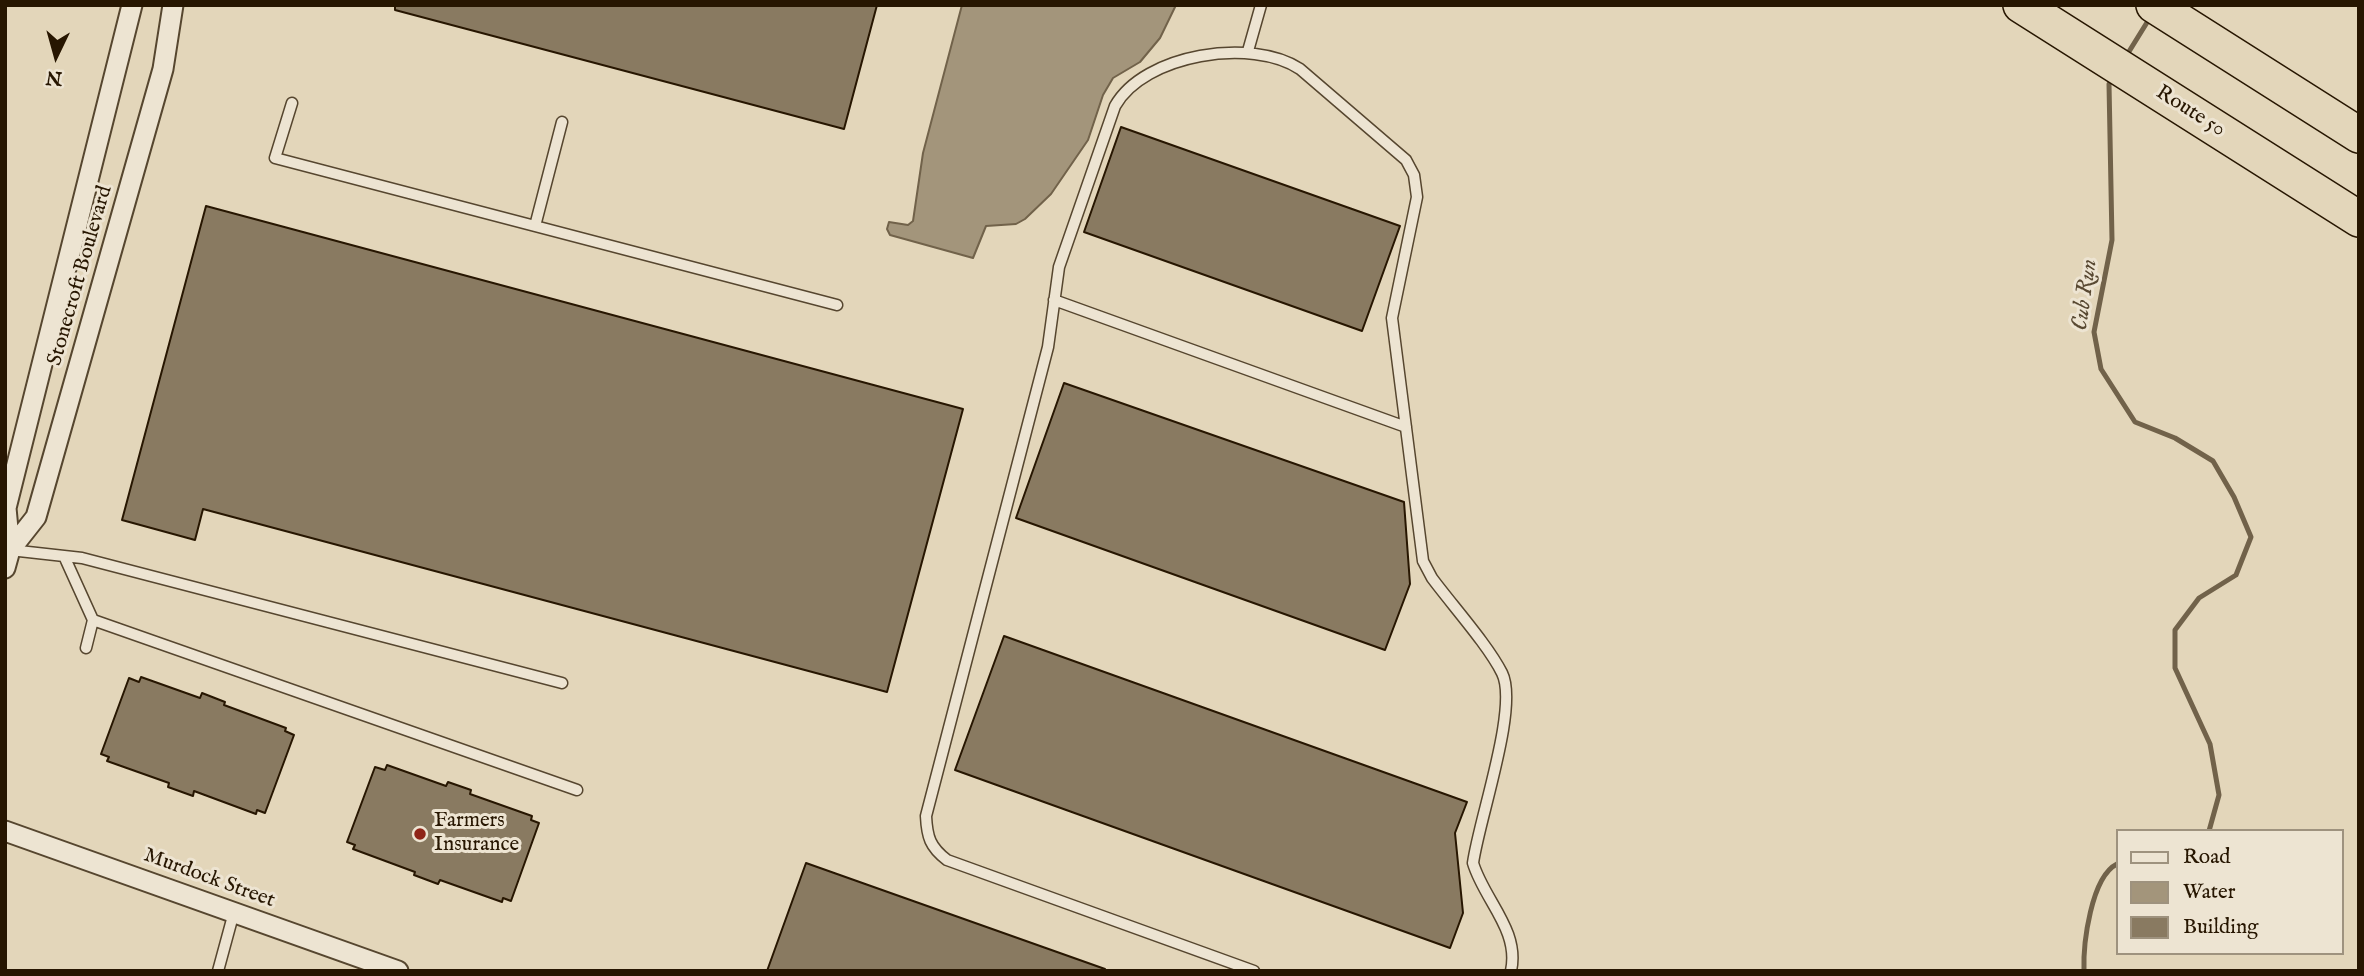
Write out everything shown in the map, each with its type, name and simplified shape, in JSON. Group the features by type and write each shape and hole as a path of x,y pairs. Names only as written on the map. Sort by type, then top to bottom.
{"highway":[{"name":"Route 50","path":"2021,5 2359,219"},
{"path":"2154,5 2359,135"}],"street":[{"name":"Stonecroft Boulevard","path":"8,559 6,508 132,5"},
{"name":"Stonecroft Boulevard","path":"8,559 36,517 163,69 173,5"},
{"name":"Murdock Street","path":"5,831 398,971"}],"lane":[{"path":"1248,51 1261,5"},
{"path":"1254,971 947,860 935,851 926,836 926,816 1048,347 1059,267 1123,93 1143,78 1183,62 1202,56 1248,51 1284,60 1300,69 1411,167 1417,197 1392,318 1423,561 1503,674 1509,697 1506,723 1473,863 1478,880 1511,938 1511,971"},
{"path":"292,103 275,158 838,305"},
{"path":"535,226 562,122"},
{"path":"1055,300 1406,427"},
{"path":"64,556 93,620 86,648"},
{"path":"8,559 64,556 82,558 562,683"},
{"path":"93,620 577,790"},
{"path":"218,971 234,912"}],"water":[{"path":"962,5 1176,5 1160,38 1140,62 1113,78 1103,95 1088,140 1051,194 1016,224 986,226 973,258 890,235 887,229 889,222 908,225 913,221 923,153"}],"building":[{"path":"395,5 877,5 844,129 395,10"},
{"path":"1121,127 1400,226 1362,331 1084,232"},
{"path":"206,206 963,409 887,692 203,509 195,540 122,520"},
{"path":"1064,383 1404,502 1410,584 1385,650 1016,518"},
{"path":"1004,636 1467,802 1455,833 1463,913 1450,948 955,770"},
{"path":"141,677 200,698 202,693 225,702 224,705 286,728 285,731 294,735 265,813 257,810 256,814 194,791 193,796 168,787 169,783 107,761 109,757 101,754 129,678 139,682"},
{"path":"387,765 446,786 448,782 471,790 470,794 532,816 531,820 539,823 511,901 503,898 502,902 440,880 438,884 414,875 415,872 353,849 355,845 347,842 375,767 385,770"},
{"path":"806,863 1105,969 767,971"}],"waterway":[{"name":"Cub Run","path":"2125,58 2151,16"},
{"name":"Cub Run","path":"2112,79 2109,84 2112,240 2094,332 2101,369 2135,422 2175,438 2213,461 2234,497 2251,537 2236,575 2199,598 2175,630 2175,668 2210,744 2219,795 2210,829"},
{"name":"Cub Run","path":"2084,971 2090,912 2101,882 2116,865"}],"place":[{"name":"Farmers Insurance","path":"420,834"}]}
